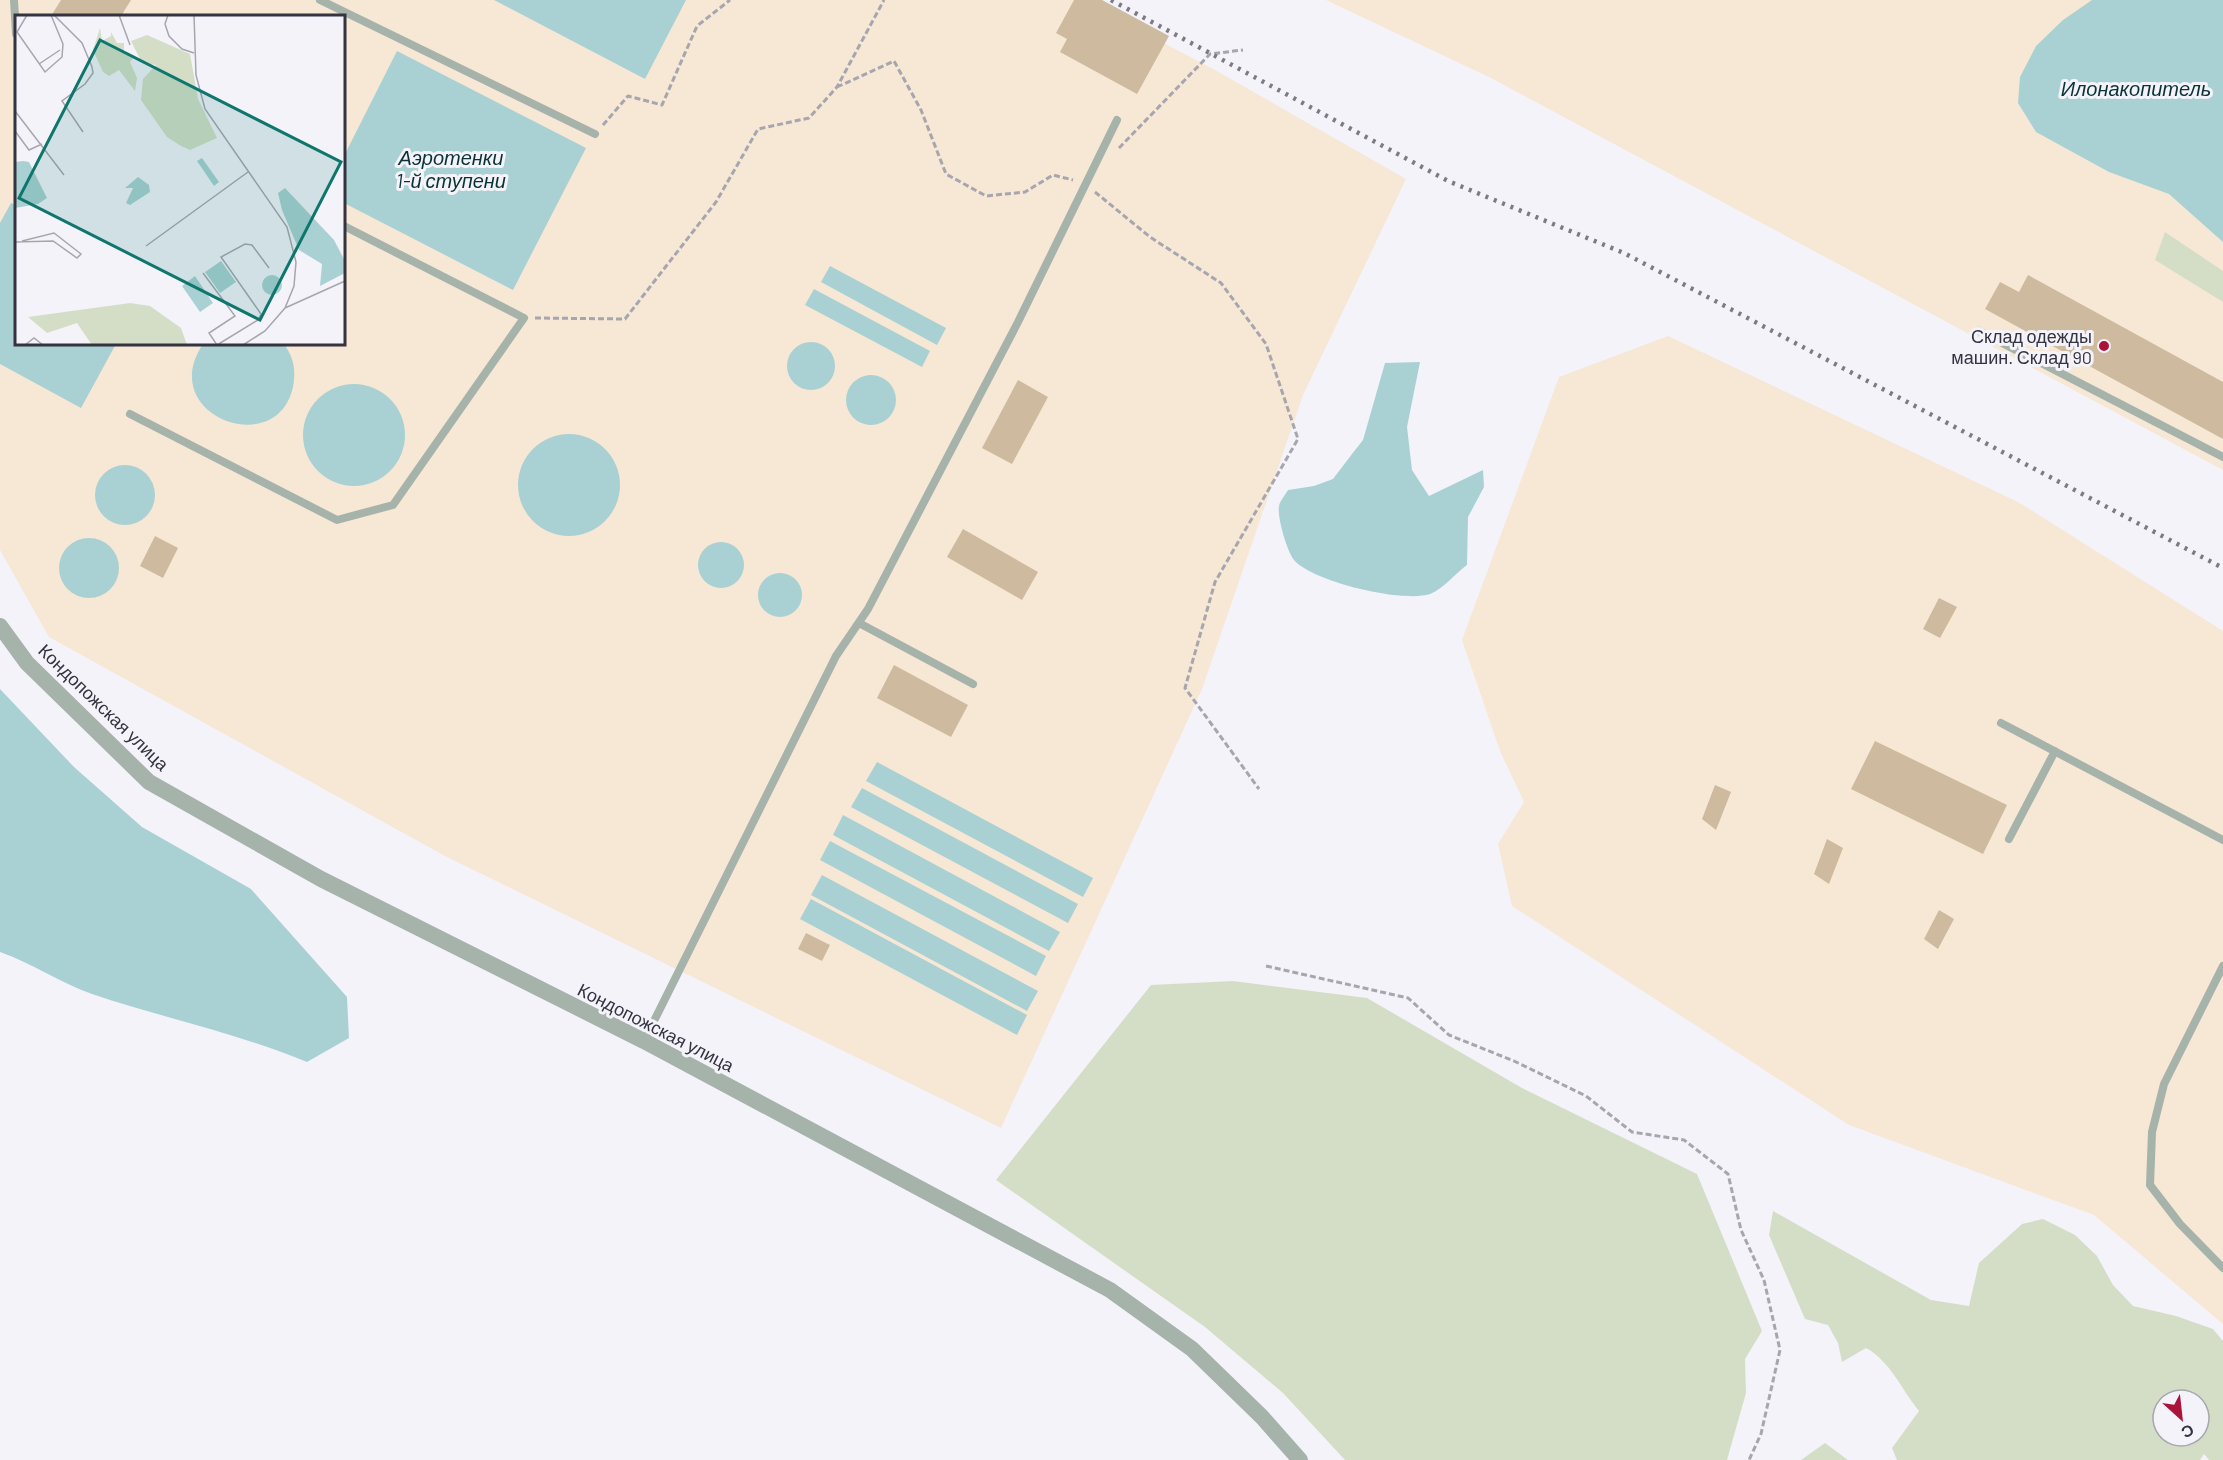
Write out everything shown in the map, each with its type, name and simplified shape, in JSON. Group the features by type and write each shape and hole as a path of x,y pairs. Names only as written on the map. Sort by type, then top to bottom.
{"street":[{"name":"Кондопожская улица","path":"0,626 27,663 150,782 321,879 644,1041 1110,1290 1192,1349 1262,1417 1300,1460"}],"lane":[{"path":"14,0 15,17"},
{"path":"320,0 595,134"},
{"path":"644,1041 836,656 859,623 1018,322 1084,183 1117,120"},
{"path":"130,414 338,520 393,505 524,318 345,227"},
{"path":"1979,331 2223,457"},
{"path":"859,623 973,684"},
{"path":"2001,723 2223,840"},
{"path":"2009,838 2055,751"},
{"path":"2223,966 2164,1084 2152,1132 2150,1185 2180,1224 2223,1268"}],"path":[{"path":"595,134 628,96 662,105 697,26 730,0"},
{"path":"524,318 625,319 717,202 758,129 809,118 837,87 884,0"},
{"path":"1118,149 1210,54 1243,50"},
{"path":"837,87 894,61 921,110 946,174 986,196 1025,192 1053,175 1084,183 1150,237 1221,283 1266,344 1298,439 1215,582 1185,688 1259,789"},
{"path":"1266,966 1408,998 1449,1035 1514,1061 1586,1096 1632,1132 1684,1140 1728,1174 1741,1230 1764,1280 1780,1350 1761,1434 1749,1460"}],"shaded area":[{"path":"0,0 1082,0 1215,70 1406,179 1303,395 1202,689 1001,1128 445,856 49,637 0,550"},
{"path":"1326,0 2223,0 2223,470 1491,78"},
{"path":"1668,336 2018,502 2223,631 2223,1324 2094,1215 1849,1125 1512,906 1498,844 1524,802 1500,751 1462,640 1559,377"}],"green space":[{"path":"2165,232 2223,271 2223,302 2155,260"},
{"path":"1233,981 1367,998 1522,1088 1697,1174 1762,1331 1745,1359 1746,1393 1727,1460 1345,1460 1283,1393 1205,1327 996,1180 1151,985"},
{"path":"1773,1211 1931,1300 1969,1306 1979,1263 2022,1224 2043,1219 2075,1235 2097,1256 2113,1285 2133,1306 2176,1316 2213,1329 2223,1341 2223,1460 2209,1460 2204,1454 2200,1460 1897,1460 1892,1448 1919,1411 1882,1360 1866,1348 1842,1362 1838,1343 1828,1325 1805,1319 1769,1235"},
{"path":"1825,1443 1848,1460 1801,1460"}],"water":[{"path":"494,0 686,0 645,79"},
{"name":"Илонакопитель","path":"2092,0 2223,0 2223,242 2169,194 2109,172 2036,132 2018,103 2020,77 2036,46 2063,20"},
{"name":"Аэротенки 1-й ступени","path":"397,51 586,148 513,290 345,204 345,154"},
{"path":"11,203 15,205 15,345 115,345 81,408 0,364 0,223"},
{"path":"830,266 946,328 937,345 821,282"},
{"path":"814,289 930,351 922,367 805,305"},
{"path":"806,342 816,342 831,352 835,366 834,375 825,386 816,390 806,390 791,380 787,371 787,361 797,346"},
{"path":"203,345 285,345 293,364 293,387 283,409 265,421 245,425 224,420 206,408 195,391 192,369"},
{"path":"1420,362 1407,427 1412,470 1429,496 1483,470 1484,487 1468,517 1467,565 1435,592 1417,596 1400,596 1359,589 1319,576 1304,568 1291,556 1281,526 1279,506 1281,500 1288,490 1314,486 1333,479 1363,440 1385,363"},
{"path":"866,375 876,375 889,382 896,395 896,405 889,418 876,425 866,425 857,421 850,414 846,405 846,395 850,386 857,379"},
{"path":"354,384 374,388 390,399 401,415 405,435 401,455 390,471 374,482 354,486 334,482 318,471 307,455 303,435 307,415 318,399 334,388"},
{"path":"569,434 589,438 605,449 616,465 620,485 616,505 605,521 589,532 569,536 549,532 533,521 522,505 518,485 522,465 533,449 549,438"},
{"path":"119,465 131,465 142,470 150,478 155,495 153,507 142,520 131,525 119,525 108,520 100,512 95,501 95,489 100,478 108,470"},
{"path":"83,538 95,538 106,543 114,551 119,568 117,580 106,593 95,598 83,598 72,593 64,585 59,574 59,562 64,551 72,543"},
{"path":"721,542 737,549 744,565 737,581 721,588 705,581 698,565 705,549"},
{"path":"780,573 789,574 796,579 801,586 801,604 796,611 789,616 780,617 771,616 764,611 759,604 758,595 759,586 764,579 771,574"},
{"path":"0,689 74,767 142,827 251,889 347,997 349,1038 307,1062 227,1034 92,994 0,952"},
{"path":"877,762 1093,878 1083,897 866,781"},
{"path":"862,788 1078,904 1068,923 851,807"},
{"path":"843,815 1060,932 1049,951 833,835"},
{"path":"830,841 1046,956 1036,976 820,860"},
{"path":"822,875 1038,991 1027,1011 811,895"},
{"path":"811,899 1027,1015 1017,1035 800,919"}],"building":[{"path":"61,0 131,0 122,15 52,15"},
{"path":"1074,0 1102,0 1169,36 1137,94 1060,52 1067,39 1056,33"},
{"name":"Склад одежды машин. Склад 90","path":"2028,275 2223,382 2223,439 1985,309 2000,282 2019,292"},
{"path":"1018,380 1048,397 1012,464 982,448"},
{"path":"963,529 1038,572 1022,600 947,557"},
{"path":"155,536 178,548 163,578 140,566"},
{"path":"1939,598 1957,607 1940,638 1923,629"},
{"path":"894,665 968,705 951,737 877,698"},
{"path":"1875,741 2007,805 1983,854 1851,789"},
{"path":"1715,785 1731,792 1716,830 1702,819"},
{"path":"1827,839 1843,848 1829,884 1814,874"},
{"path":"1939,910 1954,919 1938,949 1924,939"},
{"path":"806,933 830,945 822,961 798,949"}],"railway":[{"path":"1111,0 1448,181 1624,253 2223,568"}],"place":[{"name":"Склад одежды машин. Склад 90","path":"2104,346"}]}
